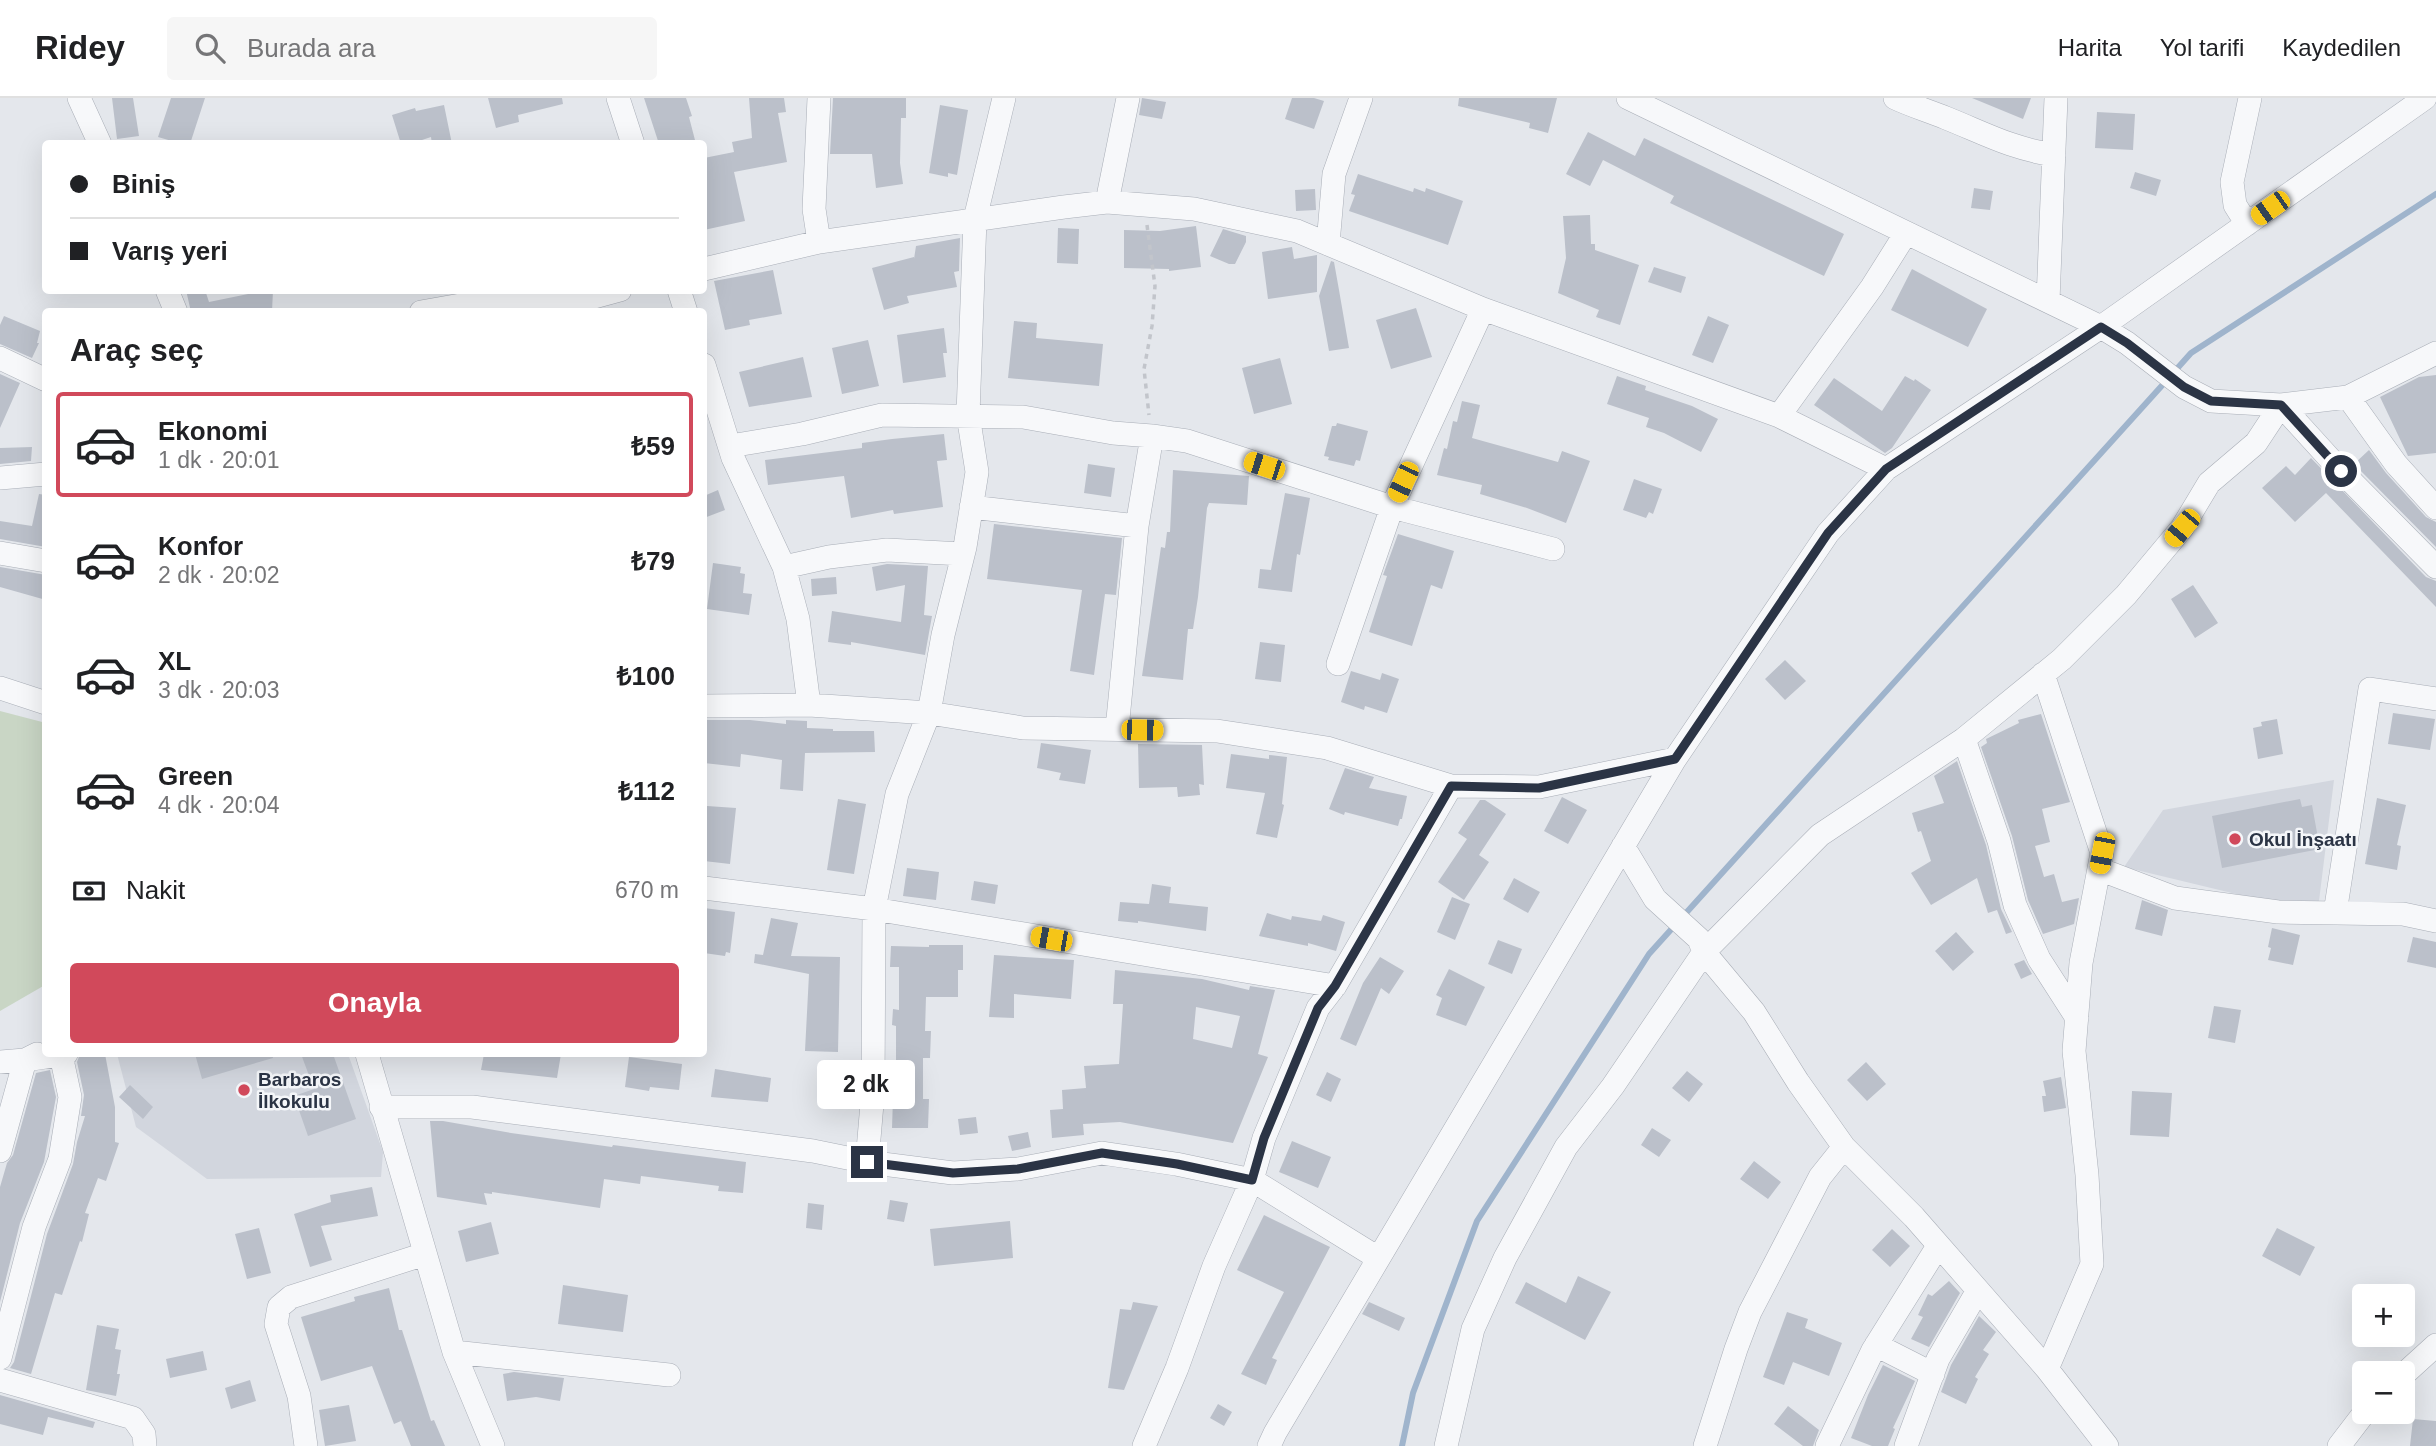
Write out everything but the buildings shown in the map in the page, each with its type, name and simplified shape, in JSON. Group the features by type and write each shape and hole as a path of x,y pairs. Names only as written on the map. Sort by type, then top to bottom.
{"street":[{"path":"79,98 98,140"},
{"path":"618,98 631,140"},
{"path":"819,98 814,209 819,242"},
{"path":"867,1162 873,1092 874,909 897,794 929,713 943,635 963,554 977,472 968,415 975,219 1004,98"},
{"path":"1107,202 1128,98"},
{"path":"1328,244 1334,174 1361,98"},
{"path":"1628,98 2101,327 2127,343 2184,387 2211,401 2281,405 2348,397 2436,353"},
{"path":"1895,98 1990,138 2025,150 2054,155"},
{"path":"2048,301 2056,98"},
{"path":"2247,224 2235,205 2232,183 2250,98"},
{"path":"1269,1446 1675,759 1828,533 1886,469 2101,327 2425,98"},
{"path":"707,268 819,242 1107,202 1194,209 1297,231 1483,309 1779,416 1886,469"},
{"path":"1779,416 1872,287 1906,233"},
{"path":"444,308 472,303 587,299 605,294"},
{"path":"1338,664 1392,507 1483,309"},
{"path":"0,358 42,378"},
{"path":"707,374 730,446 784,568 798,619 809,705"},
{"path":"2348,397 2396,464 2436,508"},
{"path":"2281,405 2436,568"},
{"path":"1446,1446 1473,1329 1505,1258 1566,1147 1613,1086 1701,946 1820,835 1964,739 2062,659 2126,595 2182,528 2209,483 2256,443 2281,405"},
{"path":"730,446 802,434 882,415 1023,417 1113,433 1187,441 1392,507 1553,549"},
{"path":"1117,729 1136,526 1152,436"},
{"path":"0,478 42,474"},
{"path":"971,507 1136,526"},
{"path":"784,568 828,557 887,550 963,554"},
{"path":"0,553 42,560"},
{"path":"2043,674 2102,853 2081,963 2074,1051 2087,1175 2092,1264 2047,1369"},
{"path":"0,688 42,702"},
{"path":"2335,913 2370,689 2436,699"},
{"path":"707,706 809,705 929,713 1023,728 1217,731 1326,748 1451,786 1539,788 1675,759"},
{"path":"1964,739 1999,841 2015,905 2039,959 2077,1018"},
{"path":"1144,1446 1177,1368 1214,1266 1252,1180 1264,1138 1318,1008 1335,986 1451,786"},
{"path":"1623,846 1655,899 1701,946 1754,1012 1798,1082 1844,1146 1914,1217 2047,1369 2107,1446"},
{"path":"2099,869 2175,898 2278,912 2403,914 2436,921"},
{"path":"707,888 874,909 1335,986"},
{"path":"0,1062 42,1056"},
{"path":"0,1151 48,1057"},
{"path":"0,1358 34,1227 60,1159 70,1097 50,1057"},
{"path":"368,1057 454,1352 494,1446"},
{"path":"381,1107 472,1107 813,1151 867,1162 953,1173 1018,1169 1102,1153 1177,1164 1252,1180 1378,1258"},
{"path":"1705,1446 1750,1312 1820,1177 1844,1146"},
{"path":"1827,1446 1876,1345 1938,1246"},
{"path":"306,1446 299,1396 276,1324 279,1307 291,1297 425,1254"},
{"path":"1906,1446 1938,1359 1977,1292"},
{"path":"1876,1345 1933,1374"},
{"path":"2415,1364 2436,1345"},
{"path":"454,1352 669,1375"},
{"path":"0,1380 133,1418 144,1434 145,1446"},
{"path":"2339,1446 2356,1424"}],"path":[{"path":"1144,205 1155,286 1152,326 1144,369 1152,436"}],"shaded area":[{"name":"Okul İnşaatı","path":"2334,780 2319,901 2261,900 2124,867 2163,810"},
{"name":"Barbaros İlkokulu","path":"118,1057 349,1057 383,1152 381,1177 207,1179 136,1127"}],"green space":[{"path":"0,711 42,722 42,987 0,1011"}],"waterway":[{"path":"2174,372 2191,353 2436,194"},
{"path":"1402,1446 1413,1393 1477,1221 1649,954 2167,380"}],"place":[{"name":"Okul İnşaatı","path":"2235,839"},
{"name":"Barbaros İlkokulu","path":"244,1090"}],"route":[{"path":"867,1162 953,1173 1018,1169 1102,1153 1177,1164 1252,1180 1264,1138 1318,1008 1335,986 1451,786 1539,788 1675,759 1828,533 1886,469 2101,327 2127,343 2184,387 2211,401 2281,405 2341,471"}]}
